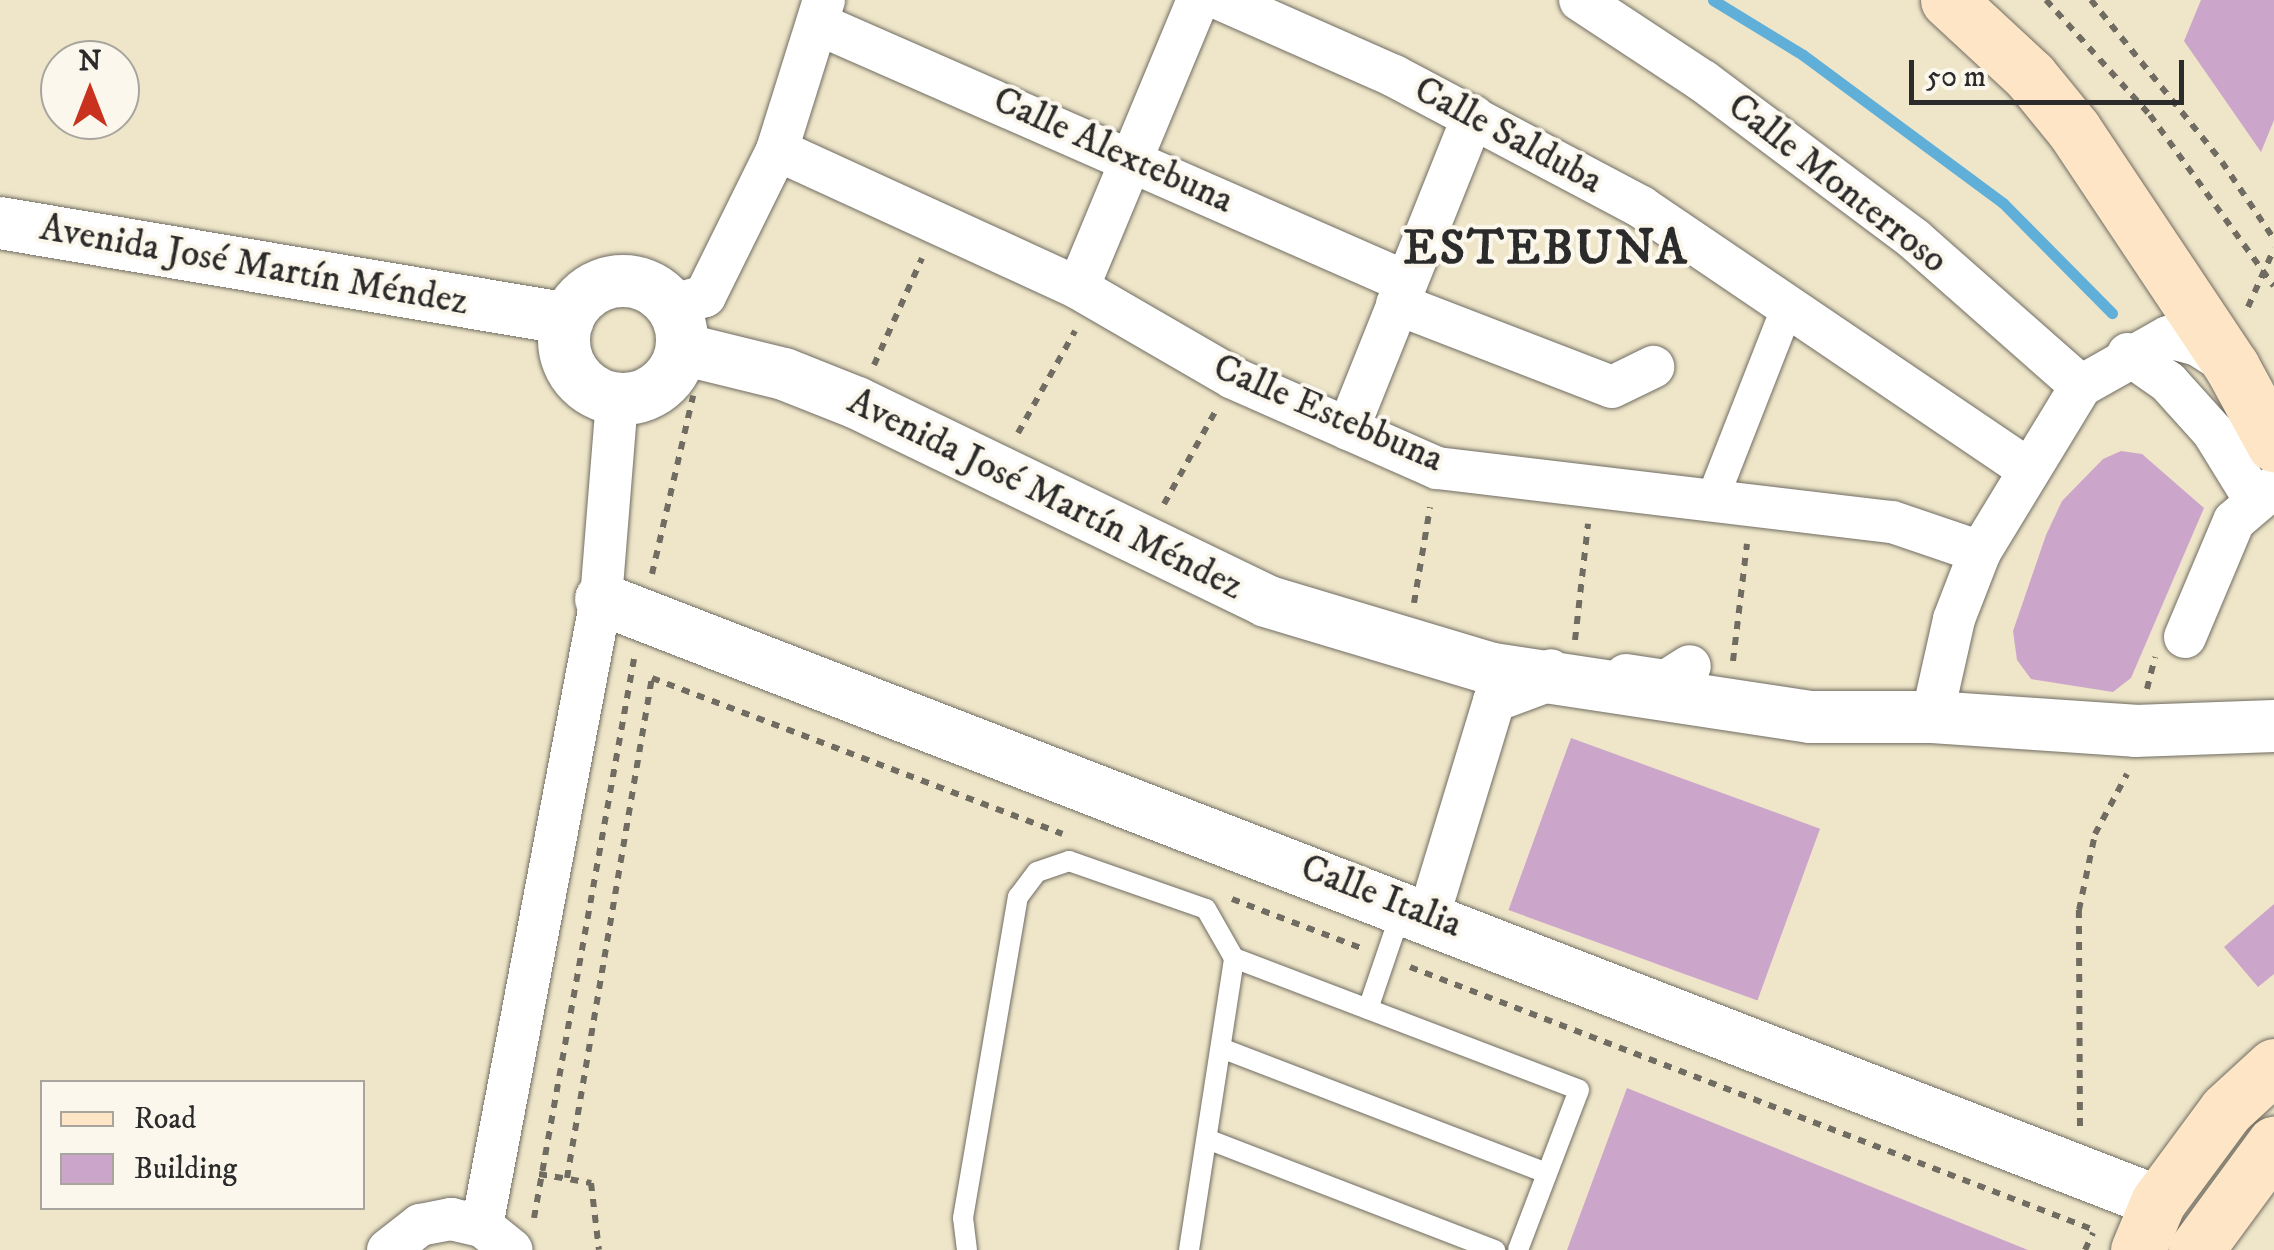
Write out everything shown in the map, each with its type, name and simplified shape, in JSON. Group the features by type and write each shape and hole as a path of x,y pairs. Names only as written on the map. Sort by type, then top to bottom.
{"main road":[{"path":"1948,0 2030,76 2248,361"},
{"path":"1995,0 2090,101 2248,361 2274,444"},
{"path":"2148,1226 2226,1110 2274,1066"},
{"path":"2196,1250 2274,1144"}],"street":[{"path":"1086,293 1133,157 1198,0"},
{"name":"Calle Salduba","path":"1222,0 1472,116 1642,207 1786,311 2027,468"},
{"name":"Calle Monterroso","path":"1580,0 1703,80 1914,238 2080,386"},
{"path":"686,336 634,281 609,282 587,292 568,320 566,358 578,378 617,399 660,387 686,336 778,150 821,12"},
{"name":"Calle Alextebuna","path":"821,12 1133,157 1402,293 1612,387 1653,367"},
{"path":"1348,428 1472,116"},
{"name":"Calle Estebbuna","path":"778,150 1086,293 1233,378 1437,468 1892,522 1980,552"},
{"name":"Avenida José Martín Méndez","path":"0,223 568,320"},
{"path":"1732,502 1786,311"},
{"name":"Avenida José Martín Méndez","path":"686,336 857,403 1266,601 1407,644 1561,666 1810,717 1932,717 2134,731 2274,726"},
{"path":"1932,717 1954,619 1980,552 2027,468 2080,386 2128,354 2168,337 2248,361"},
{"path":"2128,354 2168,382 2265,494 2234,521 2185,638"},
{"path":"388,1250 420,1225 451,1220 510,1233 493,1167 638,613 617,399"},
{"name":"Calle Italia","path":"638,613 2074,1167 2148,1226"},
{"path":"1416,910 1494,701 1561,666"},
{"name":"Avenida José Martín Méndez","path":"1561,666 1711,669 1840,687 1932,717"}],"lane":[{"path":"967,1250 963,1218 1018,897 1037,872 1068,861 1206,910 1234,958 1579,1090 1518,1250"},
{"path":"1368,1009 1416,910"},
{"path":"1194,1249 1234,958"},
{"path":"1220,1048 1547,1173"},
{"path":"1207,1138 1495,1250"}],"path":[{"path":"2046,0 2150,116 2274,286"},
{"path":"2091,0 2222,162 2274,239"},
{"path":"857,403 937,223"},
{"path":"2248,361 2264,273 2274,249"},
{"path":"997,469 1086,293"},
{"path":"510,1233 540,1174 686,336"},
{"path":"1142,544 1233,378"},
{"path":"1407,644 1437,468"},
{"path":"1561,666 1592,486"},
{"path":"1711,669 1732,502"},
{"path":"566,1178 648,687 638,613"},
{"path":"2074,1167 2080,1136 2079,910 2096,834 2127,776 2134,731 2159,644 2185,638"},
{"path":"493,1167 591,1183 599,1250"}],"building":[{"path":"2201,0 2274,0 2274,120 2261,152 2184,41"},
{"path":"2121,451 2142,454 2204,508 2131,678 2113,692 2031,679 2017,660 2013,631 2046,535 2062,501 2103,459"},
{"path":"1571,738 1820,829 1757,1001 1508,910"},
{"path":"2274,904 2274,974 2258,987 2224,947"},
{"path":"1627,1088 2028,1250 1567,1250"}],"waterway":[{"path":"1713,0 1803,55 2003,203 2112,313"}],"district":[{"name":"ESTEBUNA","path":"1546,250"}]}
